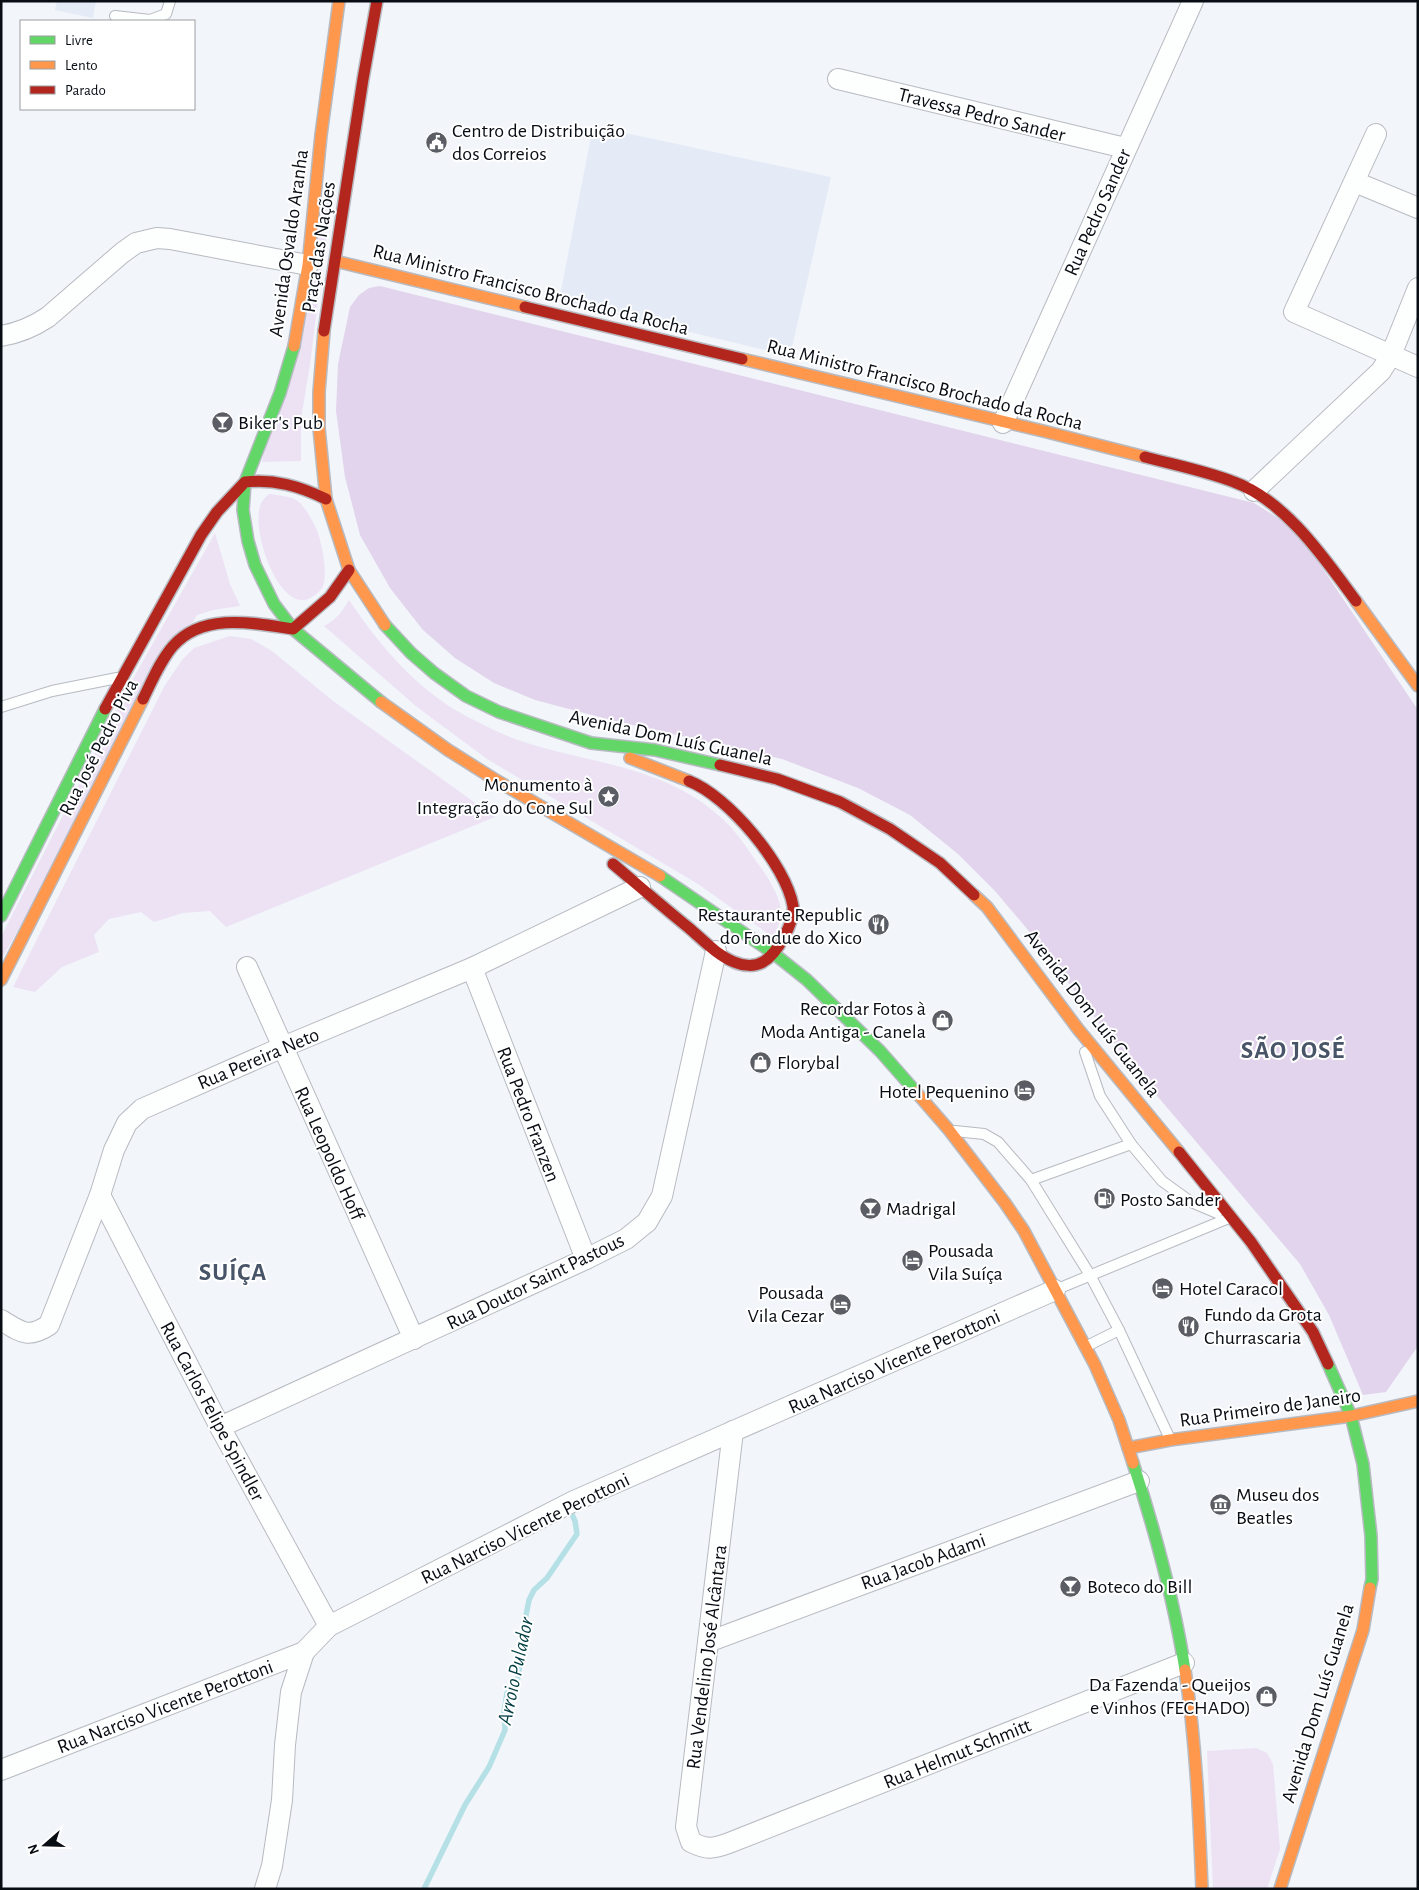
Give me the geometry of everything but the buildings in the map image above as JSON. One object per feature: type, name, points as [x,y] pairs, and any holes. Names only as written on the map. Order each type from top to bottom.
[{"type":"main road","name":"Avenida Osvaldo Aranha","points":[[245,482],[280,393],[300,319],[340,1]]},
{"type":"main road","name":"Praça das Nações","points":[[326,500],[319,428],[319,392],[324,333],[376,1]]},
{"type":"main road","points":[[362,22],[363,79]]},
{"type":"main road","name":"Rua Ministro Francisco Brochado da Rocha","points":[[335,260],[1002,422],[1236,482],[1254,491],[1285,513],[1309,538],[1418,686]]},
{"type":"main road","points":[[326,500],[297,486],[281,481],[245,482],[243,510],[248,541],[255,565],[274,604],[293,629],[372,695],[448,750],[569,825],[618,851],[669,882],[773,953],[806,980],[880,1052],[949,1130],[1024,1231],[1086,1347],[1112,1404],[1154,1528],[1168,1583],[1184,1663],[1193,1725],[1202,1889]]},
{"type":"main road","name":"Rua José Pedro Piva","points":[[1,916],[121,678],[201,535],[217,512],[245,482]]},
{"type":"main road","name":"Avenida Dom Luís Guanela","points":[[326,500],[349,570],[388,630],[411,653],[466,696],[499,712],[592,743],[655,750],[777,778],[840,802],[890,829],[940,863],[987,907],[1078,1029],[1151,1117],[1271,1269],[1313,1332],[1351,1416],[1363,1464],[1372,1536],[1372,1579],[1363,1630],[1280,1889]]},
{"type":"main road","points":[[293,629],[330,597],[349,570]]},
{"type":"main road","name":"Rua José Pedro Piva","points":[[1,980],[160,666],[172,648],[188,633],[206,626],[225,623],[256,623],[293,629]]},
{"type":"main road","points":[[569,825],[716,951],[736,963],[750,966],[763,962],[773,953],[791,924],[793,907],[769,856],[746,824],[717,796],[695,783],[592,743]]},
{"type":"main road","name":"Rua Primeiro de Janeiro","points":[[1128,1448],[1170,1440],[1351,1416],[1418,1401]]},
{"type":"street","name":"Rua Pedro Sander","points":[[1002,422],[1193,1]]},
{"type":"street","name":"Travessa Pedro Sander","points":[[838,79],[1125,148]]},
{"type":"street","points":[[1376,134],[1294,312],[1418,367]]},
{"type":"street","points":[[1355,182],[1418,208]]},
{"type":"street","points":[[1,336],[35,326],[48,318],[122,253],[136,243],[146,240],[157,238],[170,239],[308,265]]},
{"type":"street","points":[[1254,491],[1381,371],[1392,355],[1418,288]]},
{"type":"street","name":"Rua Pereira Neto","points":[[1,1320],[21,1332],[37,1333],[49,1325],[100,1195],[114,1150],[127,1123],[142,1109],[282,1047],[472,968],[640,887]]},
{"type":"street","name":"Rua Doutor Saint Pastous","points":[[220,1427],[586,1259],[626,1239],[647,1222],[662,1196],[716,951]]},
{"type":"street","name":"Rua Leopoldo Hoff","points":[[247,967],[414,1339]]},
{"type":"street","name":"Rua Pedro Franzen","points":[[472,968],[586,1259]]},
{"type":"street","name":"Rua Carlos Felipe Spindler","points":[[100,1195],[220,1427],[329,1626]]},
{"type":"street","name":"Rua Narciso Vicente Perottoni","points":[[1,1770],[304,1652],[329,1626],[574,1501],[1054,1290]]},
{"type":"street","name":"Rua Vendelino José Alcântara","points":[[729,1844],[714,1848],[702,1848],[691,1842],[686,1827],[733,1432]]},
{"type":"street","name":"Rua Jacob Adami","points":[[708,1642],[1139,1481]]},
{"type":"street","points":[[265,1889],[272,1866],[282,1800],[285,1745],[291,1692],[304,1652]]},
{"type":"street","name":"Rua Helmut Schmitt","points":[[729,1844],[1184,1663]]},
{"type":"lane","points":[[115,16],[150,20],[166,14],[170,1]]},
{"type":"lane","points":[[1,707],[52,692],[121,678]]},
{"type":"lane","points":[[1078,1029],[1100,1096],[1131,1144],[1162,1181],[1191,1202],[1230,1218]]},
{"type":"lane","points":[[949,1130],[984,1134],[998,1142],[1030,1180],[1090,1275],[1120,1330],[1170,1440]]},
{"type":"lane","points":[[1030,1180],[1131,1144]]},
{"type":"lane","points":[[1054,1290],[1230,1218]]},
{"type":"lane","points":[[1086,1347],[1120,1330]]},
{"type":"shaded area","points":[[57,1],[96,1],[93,18],[55,10]]},
{"type":"shaded area","points":[[593,126],[831,177],[790,356],[559,301]]},
{"type":"shaded area","points":[[325,194],[331,195],[310,365],[301,419],[301,461],[262,462]]},
{"type":"shaded area","points":[[380,286],[1254,503],[1296,529],[1418,710],[1418,1346],[1386,1392],[1363,1395],[1329,1315],[1300,1264],[1130,1064],[1033,936],[995,891],[958,854],[910,815],[858,788],[782,759],[611,720],[535,700],[494,683],[455,658],[423,630],[390,588],[360,535],[345,477],[336,411],[338,364],[350,307],[359,295],[369,288]]},
{"type":"shaded area","points":[[269,494],[292,498],[300,503],[307,511],[317,530],[324,558],[325,573],[323,586],[320,591],[308,599],[296,599],[286,592],[271,570],[259,529],[260,506]]},
{"type":"shaded area","points":[[215,533],[230,584],[240,606],[213,610],[197,615],[1,960],[1,937],[7,925],[129,686]]},
{"type":"shaded area","points":[[349,600],[386,650],[415,680],[466,716],[521,741],[649,776],[696,798],[718,815],[729,825],[743,843],[777,895],[781,916],[773,937],[698,884],[487,759],[417,707],[324,626],[338,615]]},
{"type":"shaded area","points":[[230,636],[251,639],[272,651],[333,701],[495,817],[226,927],[210,911],[183,913],[154,922],[141,912],[109,919],[94,935],[99,952],[62,967],[35,992],[13,987],[165,685],[182,660],[194,648]]},
{"type":"shaded area","points":[[1256,1748],[1267,1753],[1273,1764],[1280,1849],[1267,1889],[1213,1889],[1207,1751]]},
{"type":"waterway","name":"Arroio Pulador","points":[[424,1889],[465,1805],[489,1767],[505,1730],[504,1712],[507,1693],[516,1689],[522,1636],[529,1600],[534,1590],[547,1578],[577,1534],[575,1521],[570,1510]]},
{"type":"traffic: fast","points":[[294,346],[280,393],[245,482],[243,510],[248,541],[255,565],[274,604],[293,629],[381,702]]},
{"type":"traffic: fast","points":[[385,625],[411,653],[434,673],[466,696],[499,712],[591,743],[655,750],[720,765]]},
{"type":"traffic: fast","points":[[1,916],[105,709]]},
{"type":"traffic: fast","points":[[660,876],[773,953],[807,980],[880,1051],[916,1092]]},
{"type":"traffic: fast","points":[[1328,1364],[1351,1416],[1363,1464],[1371,1536],[1372,1579],[1370,1588]]},
{"type":"traffic: fast","points":[[1133,1463],[1163,1565],[1185,1670]]},
{"type":"traffic: slow","points":[[294,346],[308,265],[321,135],[339,1]]},
{"type":"traffic: slow","points":[[335,261],[525,307]]},
{"type":"traffic: slow","points":[[324,331],[319,392],[319,428],[326,499],[349,570],[385,625]]},
{"type":"traffic: slow","points":[[742,359],[1145,457]]},
{"type":"traffic: slow","points":[[1356,601],[1418,686]]},
{"type":"traffic: slow","points":[[1,980],[143,699]]},
{"type":"traffic: slow","points":[[381,702],[448,750],[494,779],[660,876]]},
{"type":"traffic: slow","points":[[630,758],[689,781]]},
{"type":"traffic: slow","points":[[974,895],[987,907],[1078,1029],[1179,1152]]},
{"type":"traffic: slow","points":[[916,1092],[949,1130],[1024,1231],[1095,1365],[1119,1420],[1133,1463]]},
{"type":"traffic: slow","points":[[1128,1448],[1170,1440],[1351,1416],[1418,1401]]},
{"type":"traffic: slow","points":[[1280,1889],[1363,1630],[1370,1588]]},
{"type":"traffic: slow","points":[[1185,1670],[1194,1751],[1202,1889]]},
{"type":"traffic: jam","points":[[324,331],[377,1]]},
{"type":"traffic: jam","points":[[525,307],[742,359]]},
{"type":"traffic: jam","points":[[1145,457],[1223,478],[1253,491],[1270,502],[1302,532],[1356,601]]},
{"type":"traffic: jam","points":[[105,709],[201,535],[217,512],[245,482],[256,481],[287,484],[326,499]]},
{"type":"traffic: jam","points":[[143,699],[164,658],[185,635],[199,628],[230,622],[262,624],[293,629],[330,597],[349,570]]},
{"type":"traffic: jam","points":[[720,765],[777,779],[840,802],[890,829],[940,863],[974,895]]},
{"type":"traffic: jam","points":[[613,864],[710,947],[728,959],[741,964],[760,964],[774,952],[788,929],[793,913],[788,889],[767,852],[737,816],[721,801],[689,781]]},
{"type":"traffic: jam","points":[[1179,1152],[1251,1242],[1313,1332],[1328,1364]]},
{"type":"place","name":"Centro de Distribuição dos Correios","points":[[436,142]]},
{"type":"place","name":"Biker's Pub","points":[[222,422]]},
{"type":"place","name":"Monumento à Integração do Cone Sul","points":[[609,796]]},
{"type":"place","name":"Restaurante Republic do Fondue do Xico","points":[[878,925]]},
{"type":"place","name":"Recordar Fotos à Moda Antiga - Canela","points":[[942,1020]]},
{"type":"place","name":"Florybal","points":[[761,1062]]},
{"type":"place","name":"Hotel Pequenino","points":[[1025,1091]]},
{"type":"place","name":"Posto Sander","points":[[1104,1199]]},
{"type":"place","name":"Madrigal","points":[[870,1208]]},
{"type":"place","name":"Pousada Vila Suíça","points":[[912,1261]]},
{"type":"place","name":"Hotel Caracol","points":[[1163,1288]]},
{"type":"place","name":"Pousada Vila Cezar","points":[[840,1304]]},
{"type":"place","name":"Fundo da Grota Churrascaria","points":[[1188,1326]]},
{"type":"place","name":"Museu dos Beatles","points":[[1220,1505]]},
{"type":"place","name":"Boteco do Bill","points":[[1071,1586]]},
{"type":"place","name":"Da Fazenda - Queijos e Vinhos (FECHADO)","points":[[1267,1696]]},
{"type":"district","name":"SÃO JOSÉ","points":[[1293,1049]]},
{"type":"district","name":"SUÍÇA","points":[[233,1271]]}]
